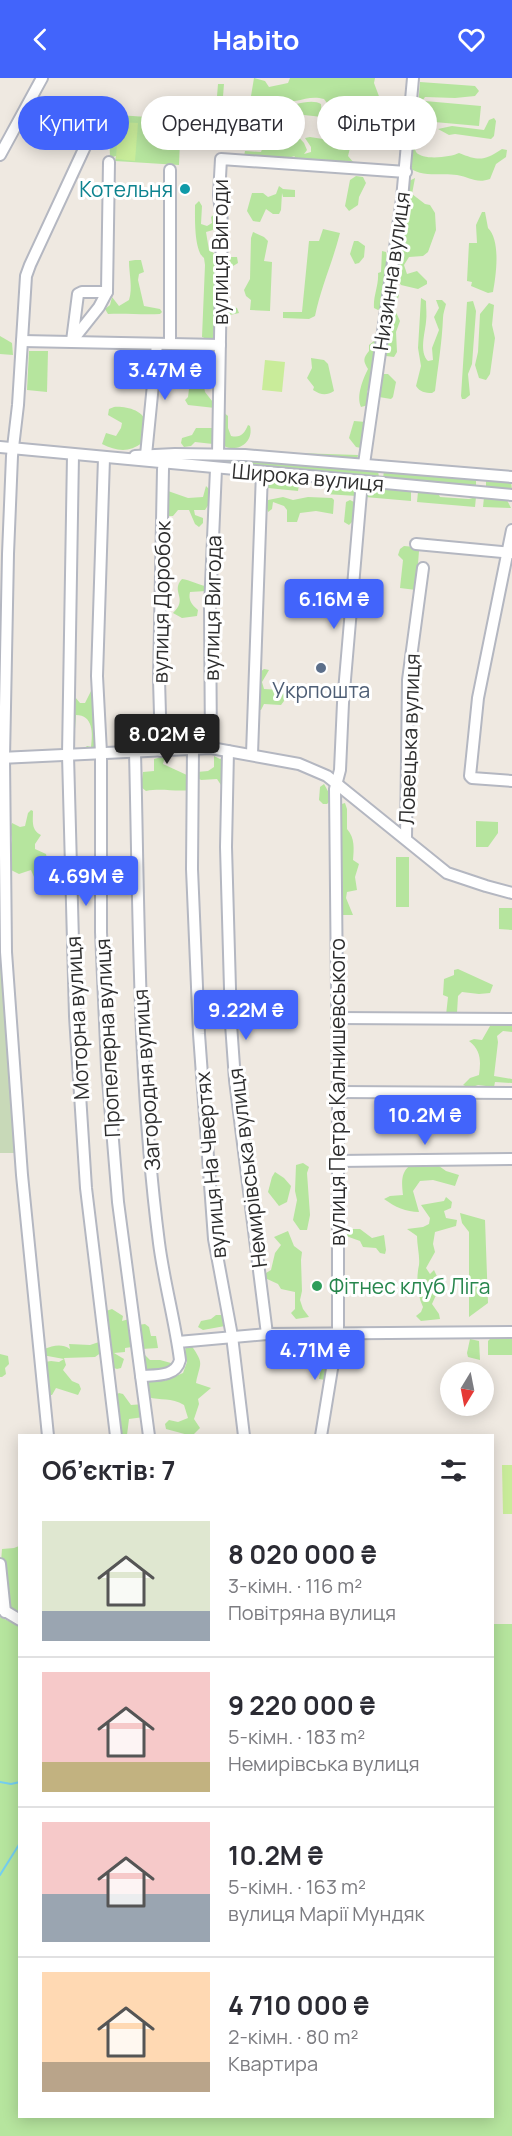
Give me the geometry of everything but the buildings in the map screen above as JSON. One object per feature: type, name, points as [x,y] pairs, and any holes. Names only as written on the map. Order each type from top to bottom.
[{"type":"street","points":[[0,155],[42,78]]},
{"type":"street","name":"Низинна вулиця","points":[[364,464],[406,172],[413,78]]},
{"type":"street","points":[[48,1434],[22,1175],[9,998],[2,758],[13,448],[26,276],[83,150]]},
{"type":"street","name":"вулиця Вигоди","points":[[218,454],[221,159],[406,172]]},
{"type":"street","points":[[72,341],[99,307],[107,292],[109,162]]},
{"type":"street","points":[[170,171],[170,344]]},
{"type":"street","points":[[72,341],[78,294],[107,292]]},
{"type":"street","points":[[22,341],[220,345]]},
{"type":"street","points":[[146,455],[157,344]]},
{"type":"street","name":"Широка вулиця","points":[[0,447],[104,458],[165,459],[218,454],[512,477]]},
{"type":"street","name":"Моторна вулиця","points":[[73,455],[69,755],[75,1016],[86,1177],[116,1434]]},
{"type":"street","name":"Широка вулиця","points":[[104,458],[146,455],[216,469],[512,495]]},
{"type":"street","name":"Пропелерна вулиця","points":[[104,458],[97,676],[101,753],[100,932],[107,1067],[118,1202],[149,1434]]},
{"type":"street","name":"вулиця Доробок","points":[[161,751],[159,679],[165,459]]},
{"type":"street","name":"вулиця Вигода","points":[[212,748],[210,608],[216,469]]},
{"type":"street","points":[[252,754],[262,472]]},
{"type":"street","points":[[336,784],[340,770],[343,703],[362,481]]},
{"type":"street","points":[[512,530],[510,552],[478,698],[470,776],[512,781]]},
{"type":"street","points":[[416,544],[510,552]]},
{"type":"street","name":"Ловецька вулиця","points":[[406,839],[408,680],[423,568]]},
{"type":"street","points":[[2,758],[212,748],[299,764],[327,776],[447,873],[512,893]]},
{"type":"street","name":"вулиця На Чвертях","points":[[193,749],[192,869],[195,984],[214,1239],[231,1336],[244,1434]]},
{"type":"street","name":"Немирівська вулиця","points":[[228,750],[226,847],[231,1024],[235,1080],[267,1334]]},
{"type":"street","name":"Загородня вулиця","points":[[135,752],[139,983],[146,1113],[159,1244],[180,1360],[173,1372],[141,1376]]},
{"type":"street","name":"вулиця Петра Калнишевського","points":[[321,1434],[338,1332],[334,789],[336,784]]},
{"type":"street","points":[[337,1018],[512,1019]]},
{"type":"street","points":[[338,1092],[512,1093]]},
{"type":"street","points":[[338,1161],[512,1159]]},
{"type":"street","points":[[178,1342],[267,1334],[512,1332]]},
{"type":"street","points":[[0,1564],[3,1610],[18,1619]]},
{"type":"green space","points":[[254,78],[265,81],[269,87],[288,83],[290,78],[375,78],[374,83],[379,96],[317,96],[317,98],[305,99],[305,96],[251,96]]},
{"type":"green space","points":[[420,82],[475,86],[479,91],[475,96],[455,98],[419,96]]},
{"type":"green space","points":[[218,84],[224,84],[223,96],[217,96]]},
{"type":"green space","points":[[305,102],[317,102],[317,116],[305,115]]},
{"type":"green space","points":[[437,102],[481,106],[479,126],[437,122]]},
{"type":"green space","points":[[129,116],[141,117],[141,150],[180,150],[179,165],[115,161],[116,156],[110,158],[110,150],[129,150]]},
{"type":"green space","points":[[494,118],[496,121],[494,136],[491,139],[449,135],[438,129],[452,126],[484,130],[489,120]]},
{"type":"green space","points":[[129,123],[138,123],[135,161],[116,159],[116,150],[129,150]]},
{"type":"green space","points":[[310,137],[317,138],[317,150],[350,150],[348,156],[354,163],[349,165],[293,159],[295,156],[284,159],[244,156],[245,151],[261,152],[262,150],[305,150],[305,145],[307,150],[304,154],[311,152],[311,147],[305,138]]},
{"type":"green space","points":[[502,149],[507,150],[506,157],[496,164],[490,179],[481,181],[457,175],[424,174],[407,165],[409,150],[415,150],[425,157],[444,157],[459,153],[481,158]]},
{"type":"green space","points":[[356,176],[363,177],[366,183],[358,205],[349,211],[345,206],[350,180]]},
{"type":"green space","points":[[415,178],[412,194],[430,205],[435,213],[436,230],[428,252],[423,256],[409,257],[404,265],[407,274],[417,271],[427,281],[427,284],[418,289],[401,285],[396,277],[409,181]]},
{"type":"green space","points":[[279,186],[283,189],[295,190],[295,197],[283,197],[282,193],[279,214],[273,214],[266,209],[260,222],[253,221],[247,211],[252,193],[263,193],[268,197],[276,194]]},
{"type":"green space","points":[[199,201],[202,206],[201,224],[207,226],[212,223],[211,217],[216,213],[217,226],[206,232],[209,250],[220,257],[237,257],[238,263],[228,269],[226,275],[229,287],[225,304],[237,308],[239,313],[230,315],[225,310],[214,338],[207,339],[202,337],[205,265],[204,258],[198,249],[195,226],[195,205]]},
{"type":"green space","points":[[482,212],[485,212],[496,249],[493,292],[488,293],[471,286],[472,282],[467,281],[469,243],[477,243],[476,225]]},
{"type":"green space","points":[[323,229],[340,233],[315,316],[309,319],[283,318],[283,312],[302,312],[309,241],[319,241]]},
{"type":"green space","points":[[253,232],[268,241],[264,261],[272,262],[270,311],[250,310],[251,300],[246,296],[244,290],[250,279]]},
{"type":"green space","points":[[354,241],[365,246],[364,257],[355,264],[350,254]]},
{"type":"green space","points":[[382,251],[386,252],[389,270],[383,307],[378,310],[374,308],[374,304],[378,273],[381,272]]},
{"type":"green space","points":[[141,260],[144,272],[139,274],[138,280],[144,306],[160,309],[162,312],[160,314],[108,314],[105,309],[110,305],[112,297],[119,306],[129,300],[131,286],[129,261]]},
{"type":"green space","points":[[393,292],[399,295],[395,310],[400,321],[396,332],[397,352],[394,357],[383,354]]},
{"type":"green space","points":[[421,298],[426,301],[423,348],[428,361],[433,360],[432,348],[439,330],[434,317],[439,308],[436,300],[442,300],[446,304],[435,391],[432,393],[423,392],[416,386],[421,366],[418,348]]},
{"type":"green space","points":[[473,301],[476,311],[472,364],[468,374],[470,395],[462,399],[467,302]]},
{"type":"green space","points":[[489,303],[494,305],[492,325],[495,338],[490,374],[486,380],[479,378],[475,365],[480,314]]},
{"type":"green space","points":[[0,336],[12,343],[13,355],[0,354]]},
{"type":"green space","points":[[374,341],[378,345],[373,379],[367,392],[368,405],[361,407],[360,393],[368,369],[365,358],[369,345]]},
{"type":"green space","points":[[187,347],[216,349],[215,391]]},
{"type":"green space","points":[[29,351],[48,351],[47,392],[27,390]]},
{"type":"green space","points":[[311,358],[324,360],[328,364],[334,391],[324,394],[313,390],[314,387],[307,378],[312,368]]},
{"type":"green space","points":[[265,360],[285,362],[282,392],[262,390]]},
{"type":"green space","points":[[382,374],[388,374],[396,382],[391,399],[379,397],[377,391]]},
{"type":"green space","points":[[203,381],[205,392],[216,406],[215,408],[188,405],[185,400],[189,389]]},
{"type":"green space","points":[[129,408],[142,415],[146,426],[142,443],[122,450],[102,444],[106,433],[116,436],[121,428],[122,423],[108,415],[109,409]]},
{"type":"green space","points":[[223,412],[228,416],[231,436],[240,436],[248,425],[250,426],[250,437],[244,445],[229,448],[215,440],[213,444],[195,442],[191,446],[184,447],[181,443],[182,438],[192,435],[196,428],[213,428]]},
{"type":"green space","points":[[354,421],[366,422],[361,448],[356,447],[349,438]]},
{"type":"green space","points":[[266,452],[358,455],[357,460]]},
{"type":"green space","points":[[192,454],[378,471],[379,477],[195,463],[179,455]]},
{"type":"green space","points":[[384,470],[476,478],[476,486],[383,479]]},
{"type":"green space","points":[[271,478],[299,484],[298,491],[268,488]]},
{"type":"green space","points":[[486,479],[511,481],[512,490],[486,487]]},
{"type":"green space","points":[[338,484],[353,486],[357,496],[325,494],[329,486]]},
{"type":"green space","points":[[206,486],[211,491],[209,504],[205,510],[194,510],[195,515],[203,518],[203,523],[199,527],[195,524],[189,510],[178,510],[173,516],[166,516],[165,494],[168,491],[188,498],[203,497]]},
{"type":"green space","points":[[377,489],[411,491],[411,501],[365,497],[367,491]]},
{"type":"green space","points":[[418,492],[438,493],[440,497],[469,499],[476,497],[475,507],[417,502]]},
{"type":"green space","points":[[283,497],[293,500],[308,497],[332,498],[334,500],[333,514],[316,511],[300,513],[297,522],[287,522],[287,510],[284,506],[273,502],[272,509],[268,512],[266,504],[268,500]]},
{"type":"green space","points":[[484,497],[507,500],[511,508],[483,507]]},
{"type":"green space","points":[[350,500],[354,502],[356,518],[349,525],[344,522],[346,502]]},
{"type":"green space","points":[[404,546],[415,547],[419,551],[416,590],[400,588],[403,560],[398,555]]},
{"type":"green space","points":[[182,579],[205,586],[206,591],[190,592],[191,602],[198,610],[197,616],[182,618],[173,613],[179,603],[178,588]]},
{"type":"green space","points":[[264,669],[269,670],[262,682],[264,689],[281,690],[284,694],[284,701],[281,705],[264,704],[261,710],[257,710],[259,673]]},
{"type":"green space","points":[[72,683],[75,685],[75,697],[80,703],[85,703],[91,691],[95,690],[96,748],[85,748],[91,747],[92,736],[91,726],[86,718],[76,715],[75,729],[71,735]]},
{"type":"green space","points":[[165,756],[163,764],[189,776],[190,790],[146,791],[141,787],[143,772],[154,771],[154,759]]},
{"type":"green space","points":[[214,756],[220,759],[227,757],[226,786],[221,785],[217,779],[201,780],[195,776],[197,772],[208,771],[214,767]]},
{"type":"green space","points":[[324,784],[329,793],[327,804],[319,800],[320,787]]},
{"type":"green space","points":[[345,803],[347,829],[353,844],[353,860],[359,864],[355,877],[357,890],[347,892],[346,898],[353,915],[338,915],[335,806]]},
{"type":"green space","points":[[31,810],[33,811],[34,828],[41,835],[35,844],[35,849],[46,854],[47,859],[54,865],[49,876],[38,886],[31,870],[19,874],[11,870],[10,828],[12,823],[20,827],[25,826]]},
{"type":"green space","points":[[476,821],[498,822],[498,833],[488,847],[476,847]]},
{"type":"green space","points":[[396,857],[409,857],[409,907],[396,907]]},
{"type":"green space","points":[[499,908],[512,908],[512,930],[499,929]]},
{"type":"green space","points":[[5,911],[17,1153],[0,1153],[0,912]]},
{"type":"green space","points":[[458,969],[493,985],[490,993],[462,992],[458,996],[457,1013],[446,1015],[448,997],[443,995],[444,979],[454,975],[454,970]]},
{"type":"green space","points":[[490,1021],[512,1021],[512,1032],[503,1031],[497,1036],[494,1076],[512,1079],[512,1083],[495,1082],[494,1087],[478,1085],[470,1088],[463,1085],[470,1078],[479,1075],[480,1060],[476,1048],[469,1041],[482,1040],[490,1026]]},
{"type":"green space","points":[[303,1163],[309,1167],[307,1173],[310,1215],[307,1230],[300,1230],[293,1220],[297,1200],[296,1165]]},
{"type":"green space","points":[[411,1165],[439,1166],[459,1175],[455,1186],[433,1180],[420,1181],[413,1191],[419,1212],[410,1211],[396,1207],[384,1199],[403,1195],[403,1174]]},
{"type":"green space","points":[[275,1172],[291,1186],[287,1202],[279,1206],[268,1192]]},
{"type":"green space","points":[[446,1197],[452,1202],[451,1208],[444,1211],[446,1218],[457,1220],[456,1226],[435,1232],[433,1244],[435,1252],[426,1268],[430,1274],[434,1270],[438,1281],[439,1287],[432,1304],[440,1319],[421,1321],[416,1316],[423,1307],[418,1286],[417,1236],[407,1229],[429,1224],[430,1218],[421,1205],[444,1201]]},
{"type":"green space","points":[[460,1213],[485,1220],[488,1303],[469,1317],[469,1232],[462,1223]]},
{"type":"green space","points":[[352,1229],[360,1229],[372,1238],[384,1235],[385,1254],[380,1253],[376,1248],[363,1247],[360,1241],[346,1236]]},
{"type":"green space","points":[[288,1231],[294,1246],[302,1252],[300,1300],[309,1317],[296,1319],[291,1313],[295,1309],[295,1292],[281,1289],[278,1284],[265,1278],[266,1273],[271,1270],[275,1253],[281,1245],[274,1237]]},
{"type":"green space","points":[[112,1309],[123,1316],[122,1321],[129,1319],[132,1347],[125,1348],[125,1352],[114,1353],[124,1359],[121,1368],[117,1369],[111,1367],[106,1311]]},
{"type":"green space","points":[[216,1315],[225,1315],[225,1326],[203,1330],[198,1327],[201,1321],[211,1319]]},
{"type":"green space","points":[[145,1324],[149,1327],[151,1336],[156,1336],[158,1348],[142,1349],[138,1325]]},
{"type":"green space","points":[[512,1337],[512,1355],[488,1355],[488,1341],[491,1338]]},
{"type":"green space","points":[[470,1339],[479,1341],[480,1360],[468,1357]]},
{"type":"green space","points":[[99,1342],[102,1344],[102,1352],[95,1357],[64,1358],[66,1365],[63,1370],[72,1381],[79,1384],[81,1389],[78,1395],[56,1388],[52,1395],[47,1395],[45,1362],[59,1362],[64,1359],[42,1355],[44,1349],[60,1346],[70,1349],[69,1344],[90,1345]]},
{"type":"green space","points":[[191,1345],[200,1360],[196,1383],[211,1388],[198,1399],[199,1404],[194,1419],[200,1428],[194,1434],[166,1429],[165,1424],[169,1420],[178,1422],[188,1418],[184,1405],[175,1401],[148,1397],[145,1386],[148,1381],[164,1381],[183,1373],[187,1362],[186,1347]]},
{"type":"green space","points":[[324,1353],[332,1356],[325,1380],[319,1379]]},
{"type":"green space","points":[[0,1354],[8,1356],[9,1364],[5,1368],[6,1374],[2,1377],[0,1377]]},
{"type":"green space","points":[[145,1355],[150,1360],[171,1363],[170,1367],[150,1376],[143,1363]]},
{"type":"green space","points":[[123,1394],[131,1405],[144,1404],[144,1417],[129,1419],[127,1434],[119,1434],[116,1395]]},
{"type":"green space","points":[[502,1465],[512,1465],[512,1514],[503,1514]]},
{"type":"green space","points":[[18,1546],[18,1614],[8,1607],[6,1572],[1,1562],[2,1549]]},
{"type":"green space","points":[[0,1617],[18,1625],[18,2118],[494,2118],[494,1624],[512,1624],[512,2136],[0,2136]]},
{"type":"waterway","points":[[0,1782],[18,1782]]},
{"type":"waterway","points":[[0,1875],[18,1846]]},
{"type":"place","name":"Котельня","points":[[185,189]]},
{"type":"place","name":"Укрпошта","points":[[321,668]]},
{"type":"place","name":"Фітнес клуб Ліга","points":[[317,1286]]}]
